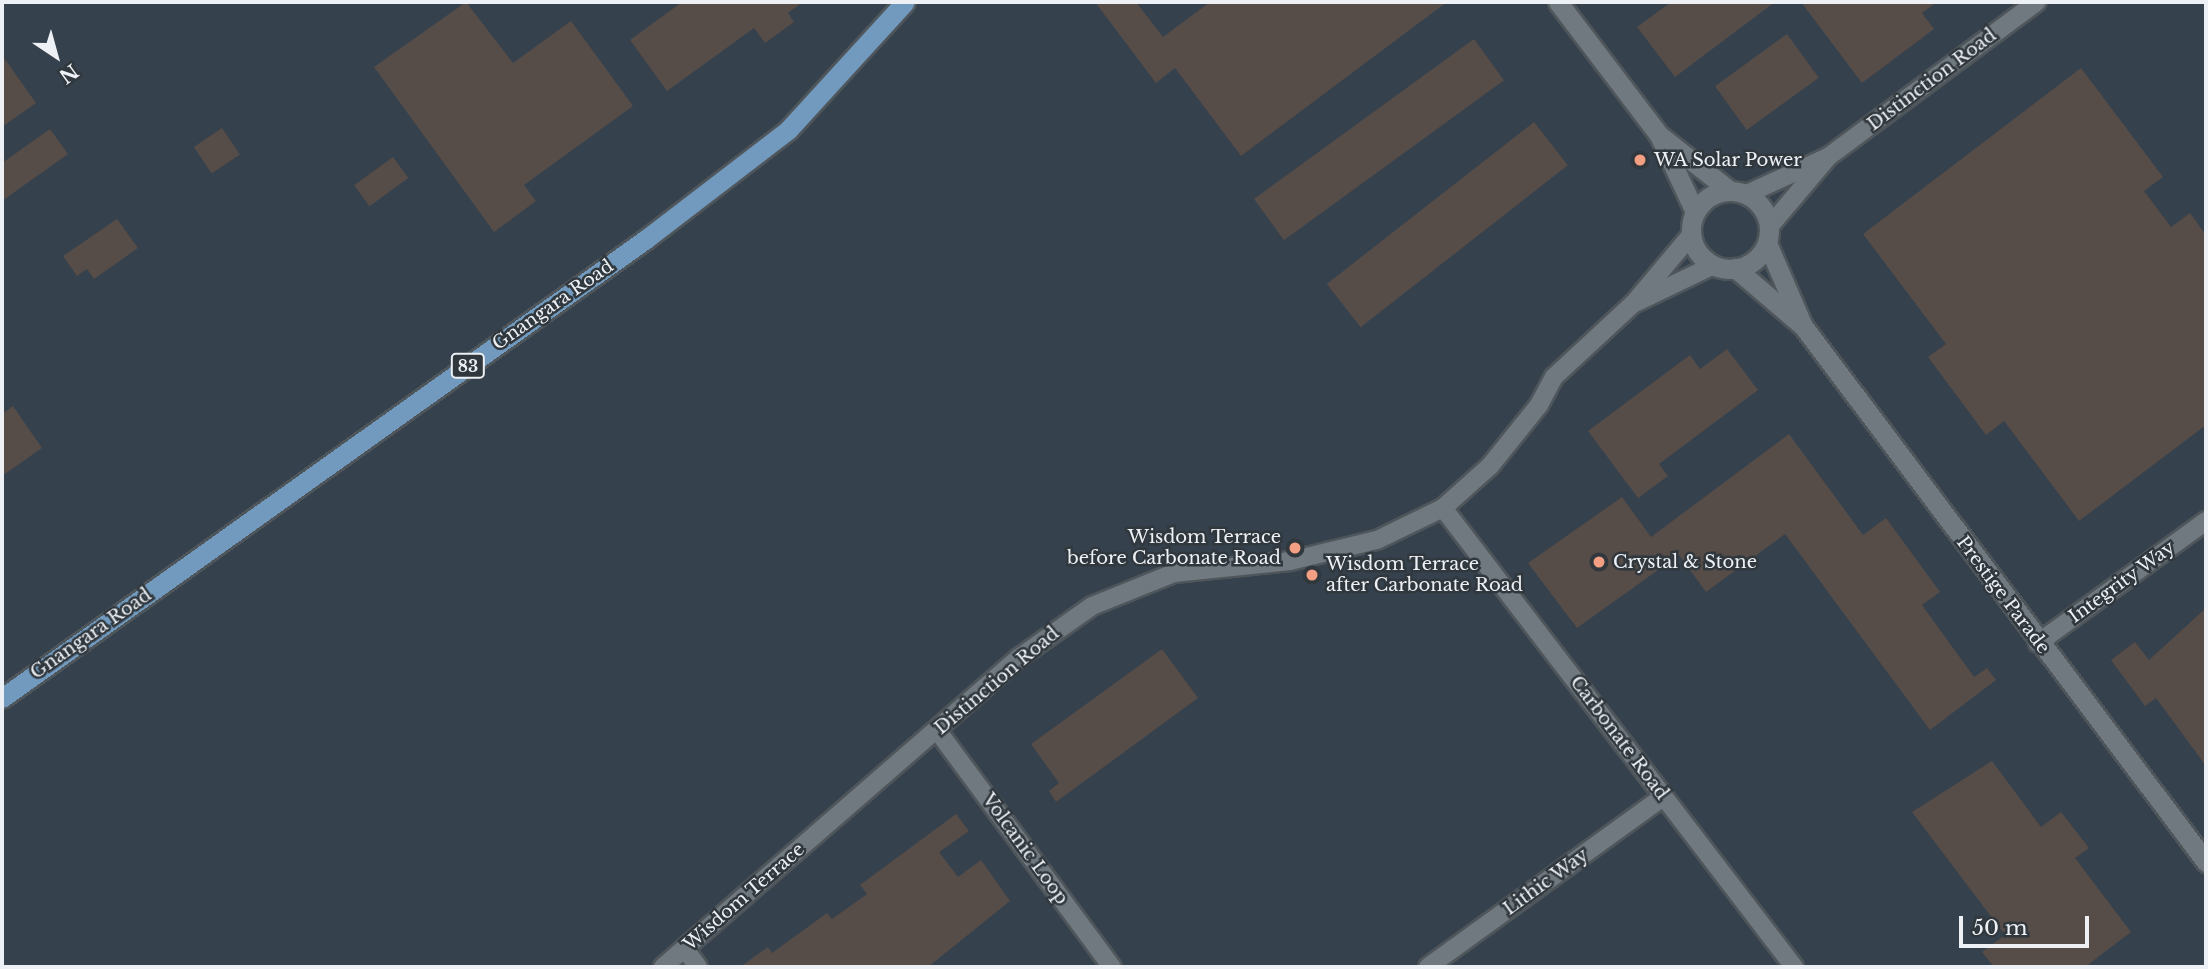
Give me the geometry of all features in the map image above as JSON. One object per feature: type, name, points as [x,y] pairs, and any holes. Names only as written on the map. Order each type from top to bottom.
[{"type":"main road","name":"Gnangara Road","points":[[2,698],[646,239],[788,130],[905,2]]},
{"type":"street","points":[[1558,2],[1659,135],[1695,212],[1691,235],[1714,265],[1735,268],[1755,260],[1768,235],[1763,208],[1659,135]]},
{"type":"street","name":"Distinction Road","points":[[1738,192],[1828,157],[2037,2]]},
{"type":"street","name":"Distinction Road","points":[[1768,235],[1828,157]]},
{"type":"street","points":[[1695,212],[1738,192]]},
{"type":"street","name":"Distinction Road","points":[[825,826],[1020,657],[1092,606],[1174,573],[1290,561],[1377,540],[1443,508],[1490,467],[1578,350],[1634,303],[1691,235]]},
{"type":"street","name":"Prestige Parade","points":[[1768,235],[1804,326]]},
{"type":"street","name":"Distinction Road","points":[[1634,303],[1714,265]]},
{"type":"street","name":"Prestige Parade","points":[[1735,268],[1804,326],[2038,642],[2206,862]]},
{"type":"street","name":"Carbonate Road","points":[[1443,508],[1794,967]]},
{"type":"street","name":"Integrity Way","points":[[2038,642],[2206,521]]},
{"type":"street","name":"Volcanic Loop","points":[[937,730],[1112,967]]},
{"type":"street","name":"Lithic Way","points":[[1428,967],[1664,796]]},
{"type":"street","name":"Wisdom Terrace","points":[[663,967],[825,826]]},
{"type":"street","points":[[685,948],[698,967]]},
{"type":"shaded area","points":[[2,2],[2206,2],[2206,967],[2,967]]},
{"type":"building","points":[[466,2],[513,63],[571,21],[633,106],[524,185],[536,201],[494,232],[374,67]]},
{"type":"building","points":[[682,2],[803,2],[788,13],[794,22],[765,43],[754,28],[667,91],[630,40]]},
{"type":"building","points":[[1095,2],[1136,2],[1163,37],[1210,2],[1447,2],[1241,156],[1175,68],[1156,83]]},
{"type":"building","points":[[1671,2],[1775,2],[1675,77],[1637,27]]},
{"type":"building","points":[[1801,2],[1937,2],[1922,13],[1934,29],[1862,83]]},
{"type":"building","points":[[1787,34],[1819,78],[1747,130],[1715,86]]},
{"type":"building","points":[[1474,39],[1504,80],[1284,240],[1254,199]]},
{"type":"building","points":[[2,55],[36,103],[2,127]]},
{"type":"building","points":[[2081,68],[2163,177],[2144,191],[2171,227],[2190,213],[2206,235],[2206,425],[2079,521],[2004,421],[1986,435],[1928,357],[1946,344],[1863,234]]},
{"type":"building","points":[[1534,122],[1568,165],[1361,327],[1327,284]]},
{"type":"building","points":[[222,128],[240,155],[212,174],[194,147]]},
{"type":"building","points":[[50,129],[68,154],[2,201],[2,163]]},
{"type":"building","points":[[393,157],[408,178],[369,206],[354,185]]},
{"type":"building","points":[[117,219],[138,248],[94,279],[87,269],[77,276],[63,256]]},
{"type":"building","points":[[1727,349],[1758,390],[1659,464],[1668,476],[1638,498],[1588,431],[1690,355],[1700,369]]},
{"type":"building","points":[[13,406],[42,448],[2,476],[2,414]]},
{"type":"building","points":[[1789,434],[1863,535],[1886,518],[1940,592],[1922,605],[1974,677],[1987,668],[1996,680],[1930,730],[1785,534],[1706,592],[1679,555],[1577,628],[1528,563],[1622,497],[1651,537]]},
{"type":"building","points":[[2206,608],[2206,766],[2156,698],[2145,706],[2111,660],[2135,642],[2149,660]]},
{"type":"building","points":[[1162,649],[1198,698],[1056,802],[1049,791],[1059,783],[1031,744]]},
{"type":"building","points":[[1992,761],[2041,827],[2061,812],[2089,848],[2075,858],[2131,932],[2085,967],[1994,967],[1982,952],[2005,935],[1912,812]]},
{"type":"building","points":[[956,814],[969,831],[939,852],[958,877],[981,860],[1010,901],[928,967],[740,967],[768,947],[772,953],[827,913],[832,919],[867,894],[860,885]]},
{"type":"place","name":"WA Solar Power","points":[[1640,160]]},
{"type":"place","name":"Wisdom Terrace before Carbonate Road","points":[[1295,548]]},
{"type":"place","name":"Crystal & Stone","points":[[1599,562]]},
{"type":"place","name":"Wisdom Terrace after Carbonate Road","points":[[1312,575]]}]
